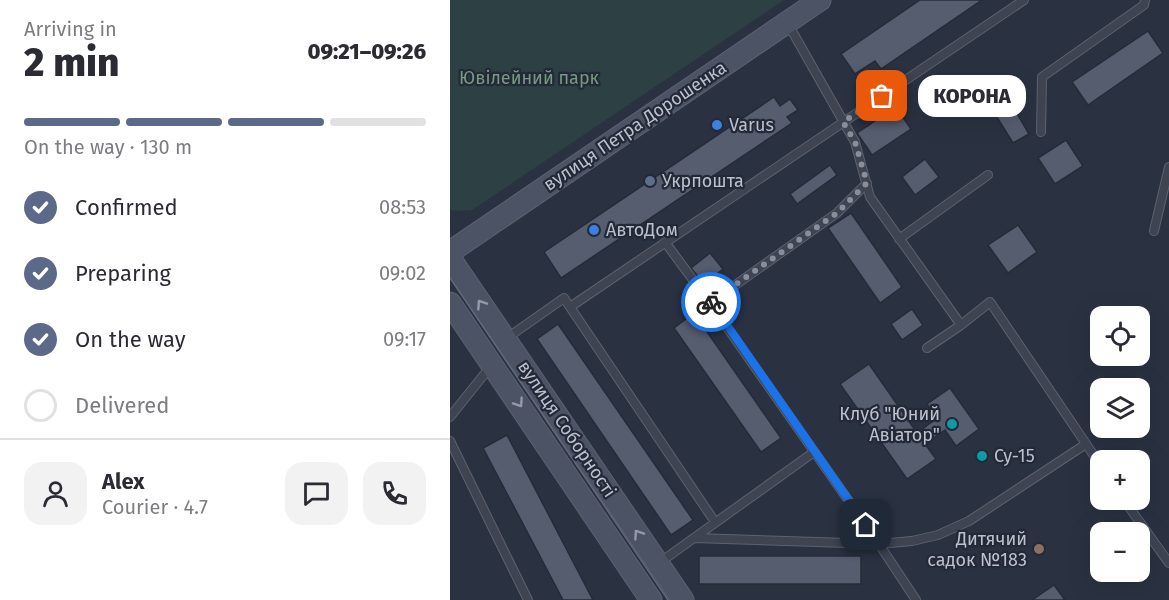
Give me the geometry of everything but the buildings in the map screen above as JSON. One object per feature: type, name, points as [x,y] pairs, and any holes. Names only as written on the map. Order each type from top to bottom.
[{"type":"main road","name":"вулиця Петра Дорошенка","points":[[450,252],[820,0]]},
{"type":"main road","name":"вулиця Соборності","points":[[450,258],[683,600]]},
{"type":"main road","name":"вулиця Соборності","points":[[450,303],[651,600]]},
{"type":"lane","points":[[570,307],[1024,0]]},
{"type":"lane","points":[[1041,132],[1042,77],[1144,5],[1145,0]]},
{"type":"lane","points":[[787,22],[855,142],[870,197],[961,325]]},
{"type":"lane","points":[[1154,231],[1169,167]]},
{"type":"lane","points":[[899,239],[988,175]]},
{"type":"lane","points":[[710,303],[837,213],[867,183]]},
{"type":"lane","points":[[665,242],[879,543],[916,600]]},
{"type":"lane","points":[[505,339],[564,298],[716,522]]},
{"type":"lane","points":[[927,348],[990,302],[1090,450]]},
{"type":"lane","points":[[450,417],[493,364]]},
{"type":"lane","points":[[450,441],[528,600]]},
{"type":"lane","points":[[694,538],[912,542],[938,535],[969,521],[1086,444]]},
{"type":"lane","points":[[658,564],[814,452]]},
{"type":"lane","points":[[1131,510],[1169,563]]},
{"type":"green space","name":"Ювілейний парк","points":[[450,0],[784,0],[472,210],[458,211],[450,210]]},
{"type":"tram line","points":[[450,278],[668,600]]},
{"type":"way so far","points":[[711,302],[837,213],[867,183],[855,142],[843,122],[882,96]]},
{"type":"place","name":"КОРОНА","points":[[882,96]]},
{"type":"place","name":"Varus","points":[[717,125]]},
{"type":"place","name":"Укрпошта","points":[[650,181]]},
{"type":"place","name":"АвтоДом","points":[[594,230]]},
{"type":"place","name":"Клуб \"Юний Авіатор\"","points":[[952,424]]},
{"type":"place","name":"Су-15","points":[[982,456]]},
{"type":"place","name":"Дитячий садок №183","points":[[1039,549]]},
{"type":"route","points":[[711,302],[866,525]]}]
